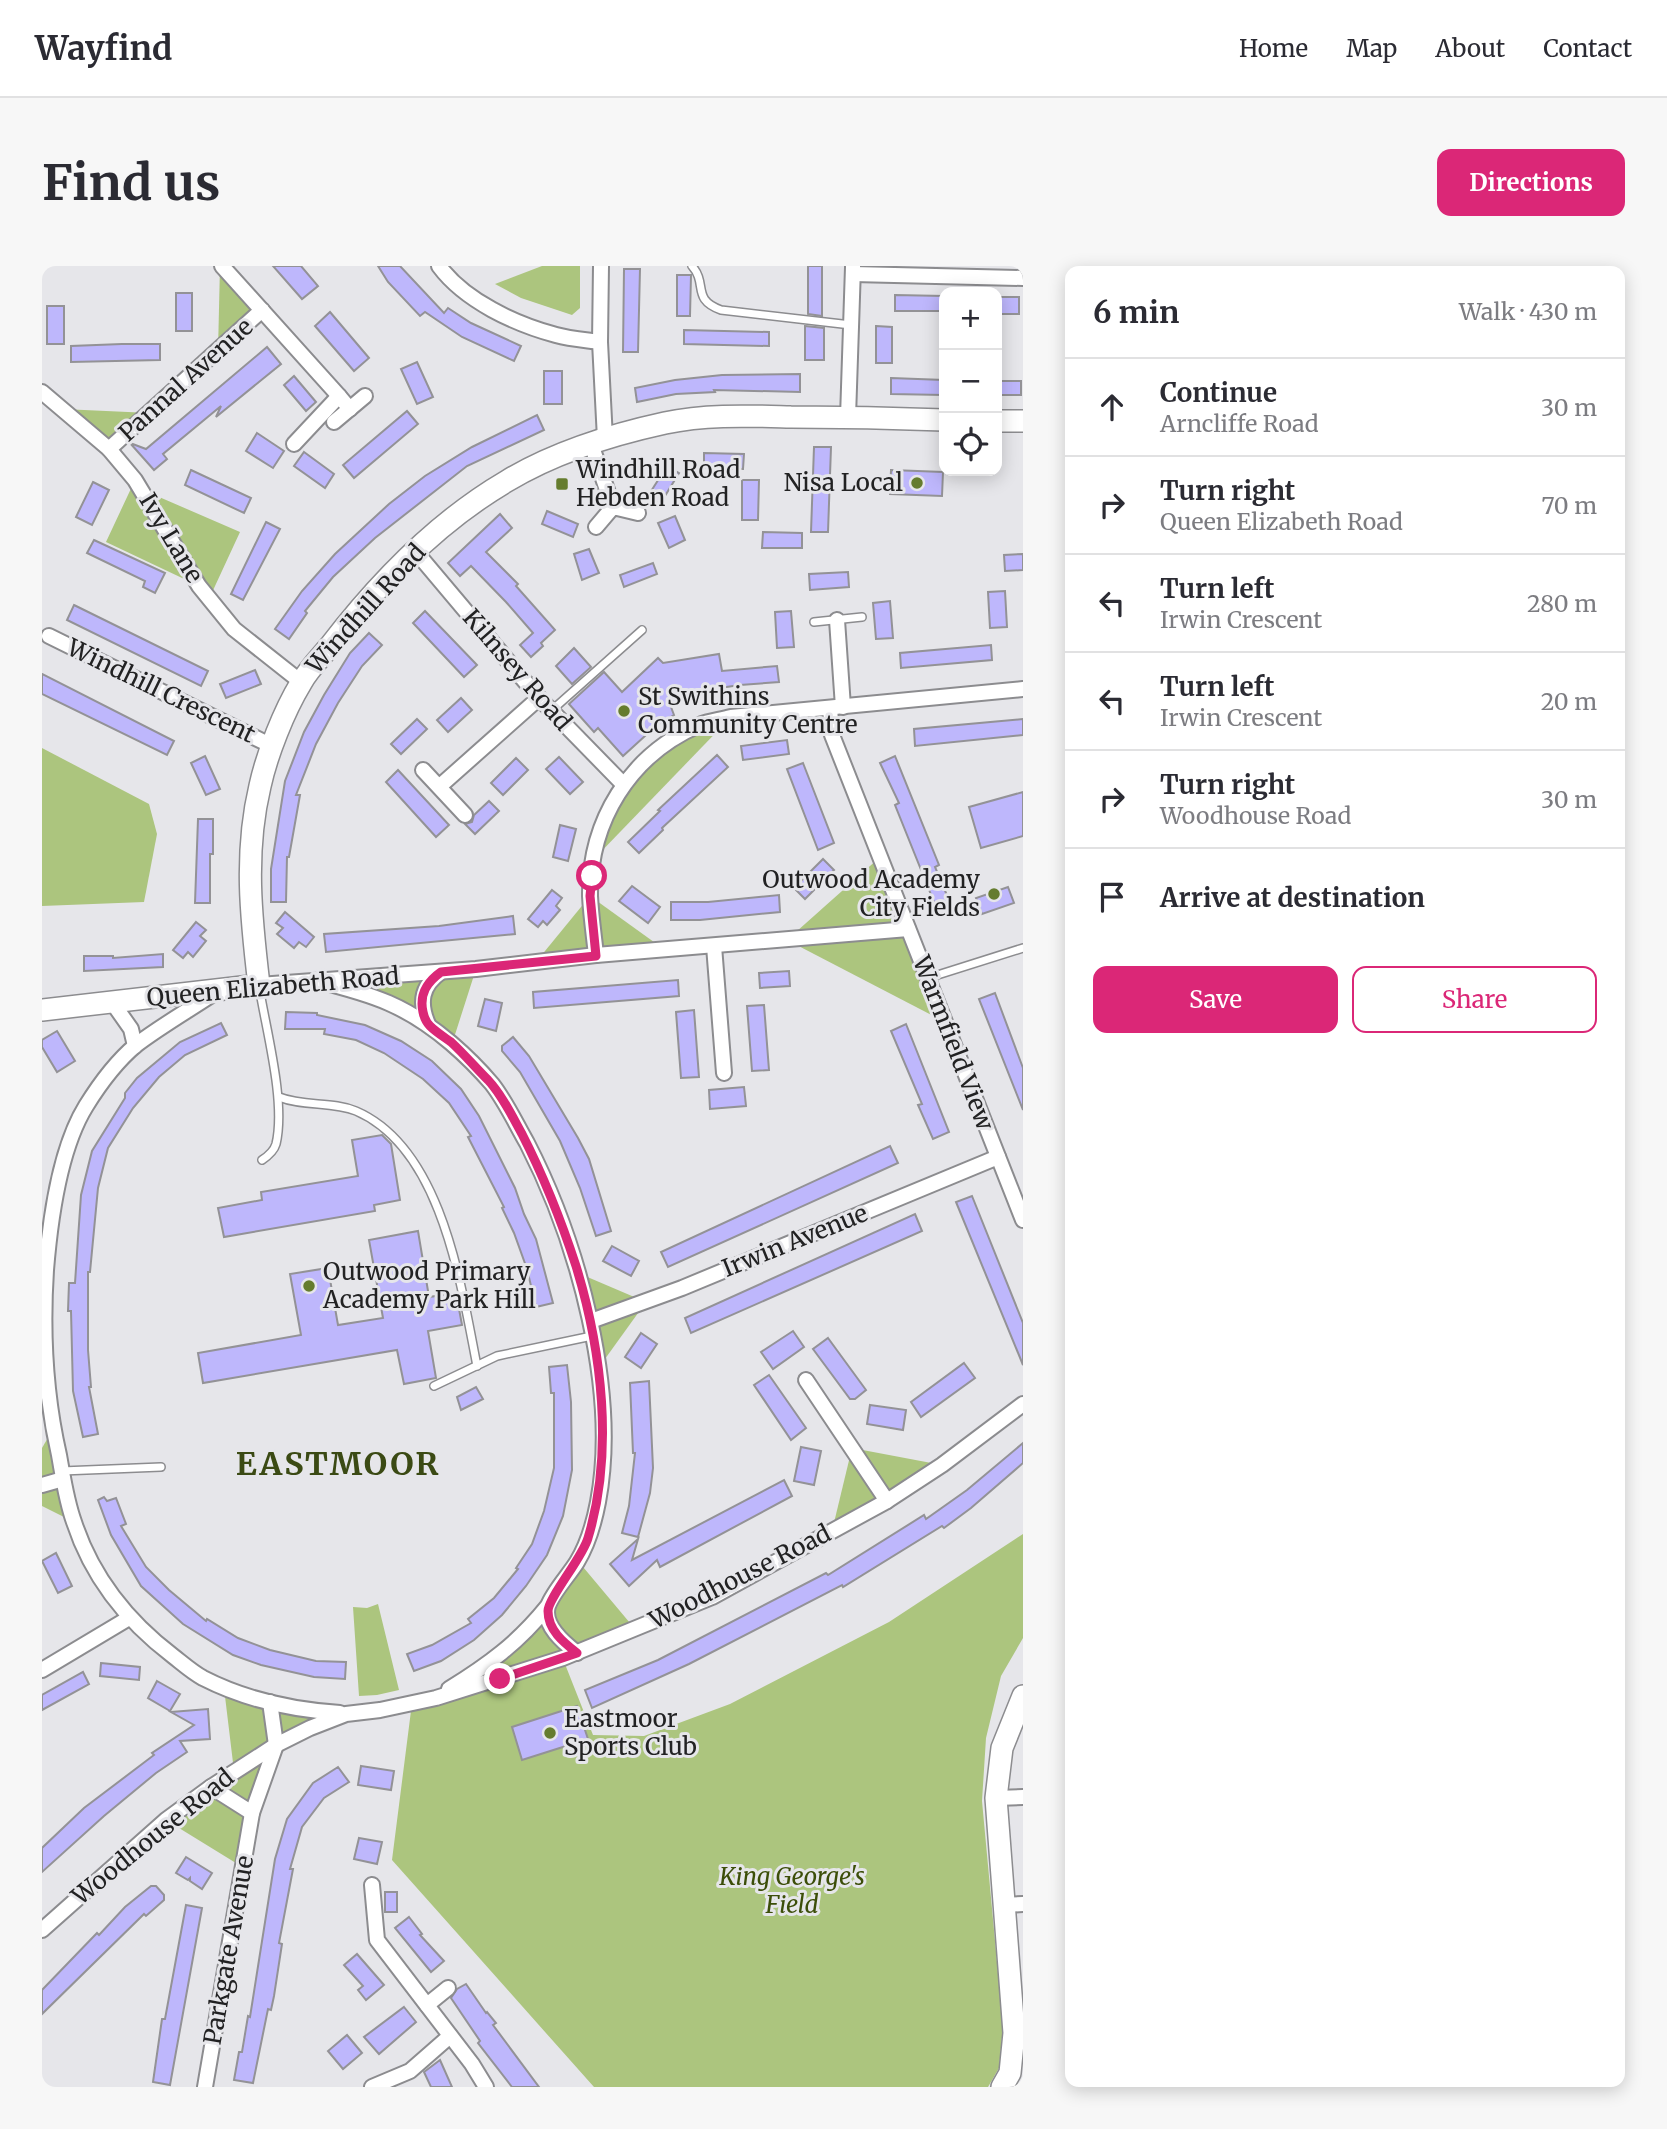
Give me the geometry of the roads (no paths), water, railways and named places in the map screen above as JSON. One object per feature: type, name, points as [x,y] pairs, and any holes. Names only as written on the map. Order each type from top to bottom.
[{"type":"street","points":[[222,266],[350,409]]},
{"type":"street","points":[[439,266],[445,275],[482,303],[517,321],[557,335],[600,342]]},
{"type":"street","points":[[601,266],[598,441],[613,507]]},
{"type":"street","points":[[848,418],[853,270],[1023,278]]},
{"type":"street","name":"Pannal Avenue","points":[[109,449],[262,310]]},
{"type":"street","name":"Ivy Lane","points":[[42,393],[109,449],[142,490],[209,599],[234,629],[301,682]]},
{"type":"street","points":[[294,444],[339,396]]},
{"type":"street","points":[[334,422],[365,397]]},
{"type":"street","name":"Windhill Road","points":[[259,985],[250,906],[249,866],[260,786],[272,746],[301,682],[355,614],[439,528],[508,480],[562,453],[666,423],[718,415],[939,420]]},
{"type":"street","points":[[1002,421],[1023,421]]},
{"type":"street","points":[[613,507],[638,513]]},
{"type":"street","points":[[596,527],[613,507]]},
{"type":"street","name":"Kilnsey Road","points":[[416,552],[539,698],[623,784]]},
{"type":"street","name":"Warmfield View","points":[[837,620],[836,708],[832,735],[1023,1220]]},
{"type":"street","name":"Windhill Crescent","points":[[49,636],[272,746]]},
{"type":"street","points":[[596,956],[590,896],[598,833],[623,784],[642,762],[667,743],[701,724],[760,713],[1023,689]]},
{"type":"street","points":[[440,786],[539,698]]},
{"type":"street","points":[[423,769],[465,815]]},
{"type":"street","name":"Queen Elizabeth Road","points":[[42,1010],[217,992],[259,985],[441,972],[908,929]]},
{"type":"street","points":[[714,946],[724,1073]]},
{"type":"street","points":[[428,1024],[423,1013],[423,991],[430,979],[441,972]]},
{"type":"street","points":[[318,981],[371,994],[405,1009],[452,1044],[493,1085],[511,1114],[553,1198],[578,1273],[592,1329],[603,1419],[603,1464],[598,1502],[588,1541],[578,1561],[527,1632],[494,1661],[436,1698]]},
{"type":"street","points":[[217,992],[135,1046],[85,1107],[70,1137],[54,1217],[43,1308],[49,1398],[62,1475],[74,1522],[89,1559],[107,1590],[145,1634],[200,1676],[224,1688],[270,1702],[313,1711],[346,1714]]},
{"type":"street","points":[[112,1002],[131,1029],[135,1046]]},
{"type":"street","name":"Irwin Avenue","points":[[592,1329],[682,1288],[998,1157]]},
{"type":"street","points":[[806,1380],[887,1501]]},
{"type":"street","name":"Woodhouse Road","points":[[42,1930],[155,1829],[211,1787],[276,1745],[346,1714],[436,1698],[577,1653],[712,1597],[887,1501],[942,1465],[1023,1404]]},
{"type":"street","points":[[42,1485],[62,1475]]},
{"type":"street","points":[[547,1607],[555,1633],[577,1653]]},
{"type":"street","points":[[42,1671],[129,1618]]},
{"type":"street","points":[[1002,2087],[1010,2073],[1014,2033],[1013,1904],[996,1798],[1002,1748],[1023,1696]]},
{"type":"street","name":"Parkgate Avenue","points":[[205,2087],[252,1813],[276,1745],[270,1702]]},
{"type":"street","points":[[211,1787],[252,1813]]},
{"type":"street","points":[[996,1798],[1023,1797]]},
{"type":"street","points":[[372,1885],[377,1940],[472,2064],[486,2087]]},
{"type":"street","points":[[427,2005],[448,1988]]},
{"type":"street","points":[[372,2087],[411,2071],[450,2036]]},
{"type":"lane","points":[[692,266],[699,275],[700,294],[711,306],[721,310],[852,325]]},
{"type":"lane","points":[[814,622],[862,617]]},
{"type":"lane","points":[[551,711],[642,631]]},
{"type":"lane","points":[[928,978],[1023,948]]},
{"type":"lane","points":[[259,985],[279,1097],[276,1146],[262,1160]]},
{"type":"lane","points":[[279,1097],[294,1103],[340,1106],[355,1110],[380,1124],[414,1162],[448,1235],[460,1279],[477,1366]]},
{"type":"lane","points":[[434,1386],[497,1356],[592,1329]]},
{"type":"lane","points":[[62,1475],[161,1467]]},
{"type":"place","name":"Nisa Local","points":[[917,483]]},
{"type":"place","name":"Windhill Road Hebden Road","points":[[562,484]]},
{"type":"place","name":"St Swithins Community Centre","points":[[624,711]]},
{"type":"place","name":"Outwood Academy City Fields","points":[[994,894]]},
{"type":"place","name":"Outwood Primary Academy Park Hill","points":[[309,1286]]},
{"type":"place","name":"Eastmoor Sports Club","points":[[550,1733]]},
{"type":"district","name":"EASTMOOR","points":[[338,1464]]},
{"type":"park label","name":"King George's Field","points":[[792,1891]]}]
